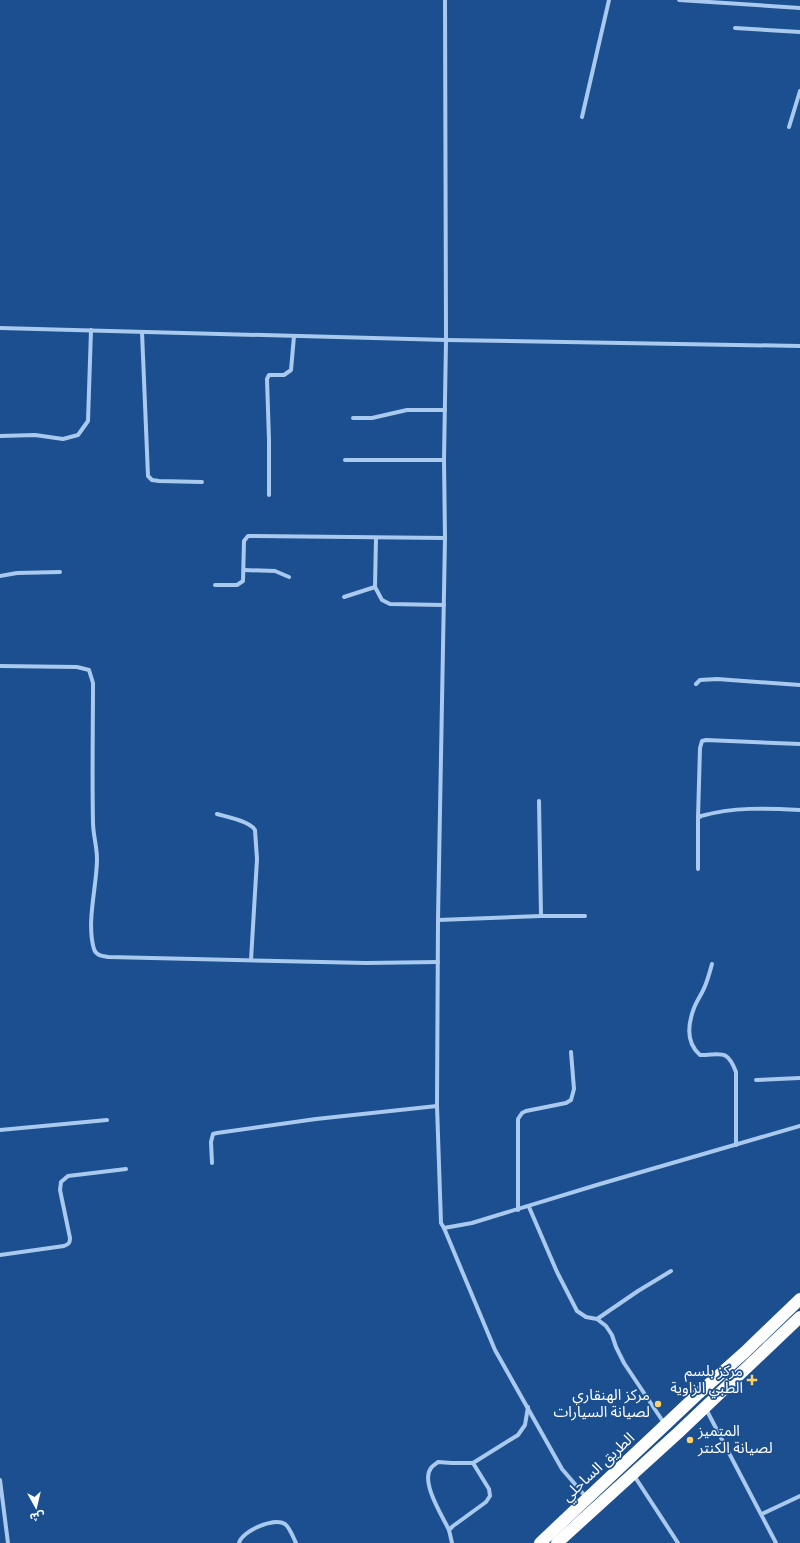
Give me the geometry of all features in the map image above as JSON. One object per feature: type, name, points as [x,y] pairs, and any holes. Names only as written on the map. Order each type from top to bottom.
[{"type":"highway","name":"الطريق الساحلي","points":[[540,1543],[800,1299]]},
{"type":"highway","name":"الطريق الساحلي","points":[[556,1543],[633,1474],[800,1318]]},
{"type":"street","points":[[445,0],[445,538],[438,920],[437,1106],[441,1223],[495,1350],[562,1469],[588,1499]]},
{"type":"street","points":[[582,117],[610,0]]},
{"type":"street","points":[[679,0],[800,8]]},
{"type":"street","points":[[735,28],[800,32]]},
{"type":"street","points":[[789,127],[800,91]]},
{"type":"street","points":[[0,328],[446,340],[800,346]]},
{"type":"street","points":[[0,436],[35,435],[63,439],[70,438],[78,434],[88,421],[91,330]]},
{"type":"street","points":[[142,332],[148,476],[152,480],[202,482]]},
{"type":"street","points":[[269,495],[269,440],[266,379],[269,375],[284,375],[291,370],[294,336]]},
{"type":"street","points":[[353,418],[372,418],[407,410],[445,410]]},
{"type":"street","points":[[345,460],[444,460]]},
{"type":"street","points":[[215,585],[241,584],[244,577],[244,541],[248,536],[445,538]]},
{"type":"street","points":[[376,538],[375,587],[382,600],[390,604],[444,605]]},
{"type":"street","points":[[244,570],[275,571],[289,577]]},
{"type":"street","points":[[0,576],[17,573],[60,572]]},
{"type":"street","points":[[344,597],[375,587]]},
{"type":"street","points":[[0,666],[77,667],[89,670],[92,676],[94,683],[93,825],[97,860],[92,906],[93,946],[95,953],[109,957],[366,963],[438,962]]},
{"type":"street","points":[[696,684],[700,680],[718,679],[800,685]]},
{"type":"street","points":[[698,869],[700,748],[702,741],[800,744]]},
{"type":"street","points":[[539,801],[541,916]]},
{"type":"street","points":[[698,818],[725,811],[745,809],[759,808],[800,810]]},
{"type":"street","points":[[216,814],[246,823],[253,826],[255,830],[257,859],[251,960]]},
{"type":"street","points":[[438,920],[585,916]]},
{"type":"street","points":[[712,964],[705,987],[694,1008],[689,1025],[690,1040],[693,1049],[700,1054],[720,1053],[732,1062],[736,1072],[736,1145]]},
{"type":"street","points":[[518,1210],[518,1118],[526,1111],[571,1100],[574,1089],[571,1052]]},
{"type":"street","points":[[756,1080],[800,1078]]},
{"type":"street","points":[[212,1163],[210,1142],[213,1134],[316,1119],[437,1106]]},
{"type":"street","points":[[0,1130],[107,1120]]},
{"type":"street","points":[[444,1228],[472,1223],[518,1210],[600,1184],[800,1126]]},
{"type":"street","points":[[0,1255],[64,1246],[68,1244],[70,1242],[70,1238],[60,1190],[61,1182],[68,1176],[126,1169]]},
{"type":"street","points":[[529,1206],[557,1272],[577,1311],[586,1317],[597,1319],[606,1326],[624,1363],[666,1425]]},
{"type":"street","points":[[597,1319],[671,1271]]},
{"type":"street","points":[[452,1543],[449,1530],[429,1488],[428,1476],[430,1468],[438,1462],[472,1463],[518,1435],[525,1425],[528,1407]]},
{"type":"street","points":[[705,1407],[776,1543]]},
{"type":"street","points":[[449,1530],[486,1502],[490,1496],[489,1489],[472,1463]]},
{"type":"street","points":[[633,1474],[678,1543]]},
{"type":"street","points":[[0,1480],[8,1543]]},
{"type":"street","points":[[762,1514],[800,1496]]},
{"type":"street","points":[[239,1543],[243,1535],[258,1527],[278,1521],[289,1528],[296,1543]]},
{"type":"place","name":"مركز بلسم الطبي الزاوية","points":[[752,1380]]},
{"type":"place","name":"مركز الهنقاري لصيانة السيارات","points":[[658,1404]]},
{"type":"place","name":"المتميز لصيانة الكنتر","points":[[690,1440]]}]
